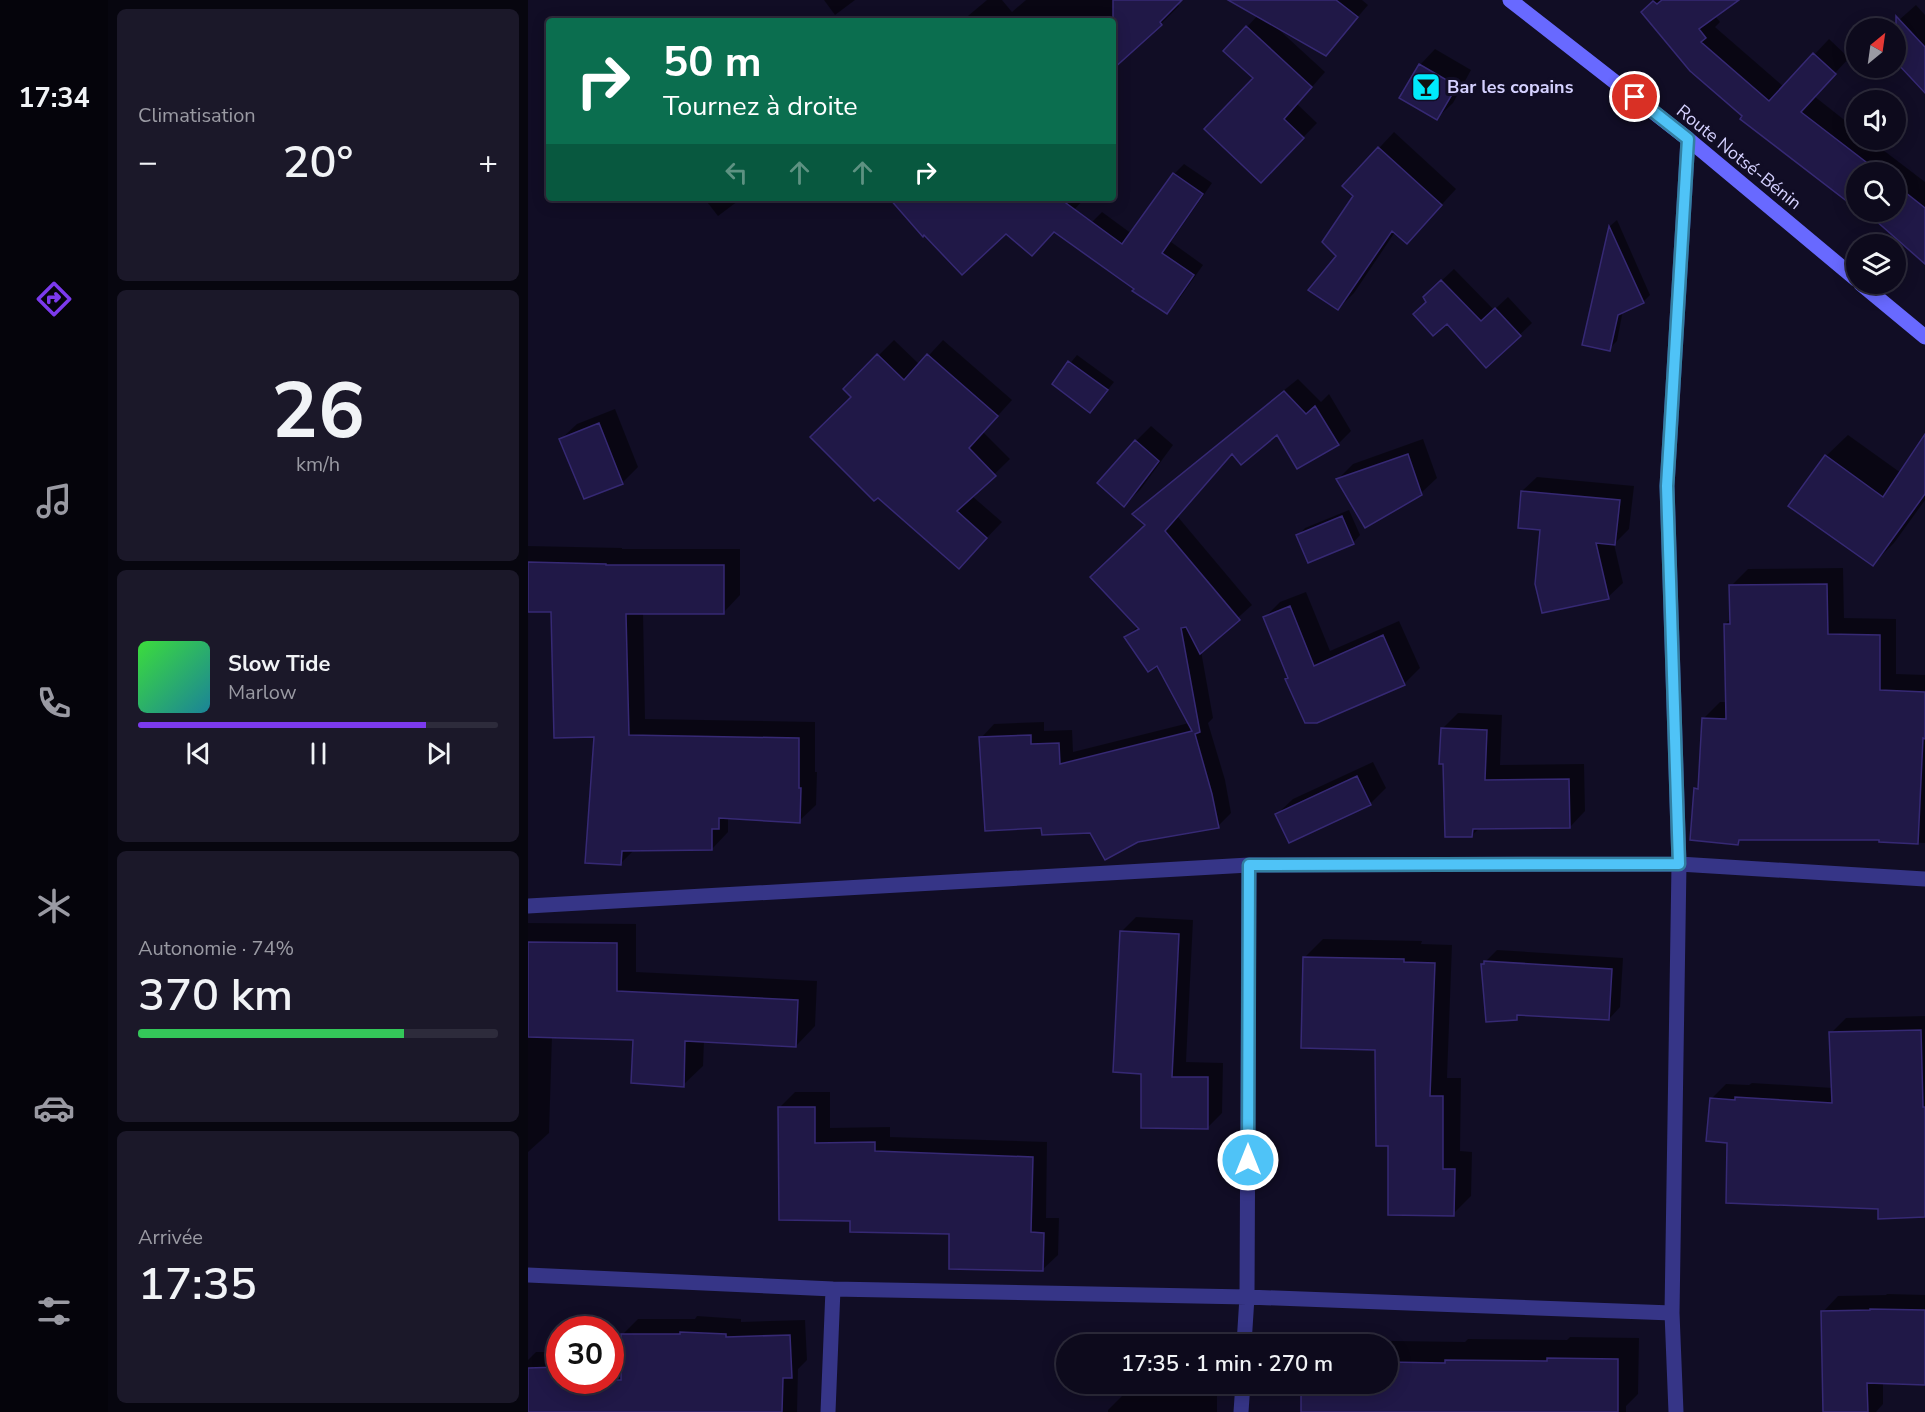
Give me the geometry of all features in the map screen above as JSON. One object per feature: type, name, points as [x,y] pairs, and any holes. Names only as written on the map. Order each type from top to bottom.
[{"type":"main road","name":"Route Notsé-Bénin","points":[[1510,0],[1688,139],[1846,271]]},
{"type":"main road","points":[[1873,294],[1925,336]]},
{"type":"street","points":[[1676,1412],[1672,1313],[1679,864],[1667,486],[1688,139]]},
{"type":"street","points":[[528,906],[1249,865],[1679,864],[1925,879]]},
{"type":"street","points":[[1245,1334],[1247,1297],[1249,865]]},
{"type":"street","points":[[528,1275],[833,1289],[1247,1297],[1672,1313]]},
{"type":"street","points":[[828,1412],[833,1289]]},
{"type":"street","points":[[1241,1412],[1242,1394]]},
{"type":"building","points":[[1113,0],[1182,0],[1160,22],[1162,25],[1116,66],[1116,18],[1113,18]]},
{"type":"building","points":[[1228,0],[1336,0],[1358,17],[1326,56]]},
{"type":"building","points":[[1662,0],[1739,0],[1699,29],[1706,38],[1701,42],[1769,101],[1813,53],[1836,74],[1801,112],[1846,147],[1846,150],[1850,150],[1866,162],[1846,162],[1846,201],[1740,119],[1742,116],[1690,71],[1641,12],[1653,1],[1657,4]]},
{"type":"building","points":[[1246,26],[1312,87],[1284,119],[1304,138],[1261,183],[1204,129],[1253,78],[1223,51]]},
{"type":"building","points":[[1906,27],[1925,47],[1925,93],[1906,73]]},
{"type":"building","points":[[1419,64],[1457,86],[1437,120],[1399,98]]},
{"type":"building","points":[[1378,147],[1442,205],[1407,244],[1392,231],[1338,310],[1308,290],[1336,256],[1322,242],[1353,196],[1342,186]]},
{"type":"building","points":[[1173,173],[1203,194],[1162,253],[1194,275],[1167,314],[1132,291],[1134,289],[1054,232],[1032,256],[1006,234],[962,275],[924,235],[923,237],[892,201],[1063,201],[1122,244]]},
{"type":"building","points":[[1906,193],[1925,208],[1925,264],[1906,247],[1906,234],[1891,234],[1877,222],[1906,222]]},
{"type":"building","points":[[1609,226],[1644,303],[1618,315],[1610,351],[1582,345]]},
{"type":"building","points":[[1441,280],[1481,321],[1495,308],[1521,336],[1486,368],[1447,324],[1433,336],[1413,314],[1426,302],[1423,297]]},
{"type":"building","points":[[877,354],[904,380],[927,354],[998,416],[969,448],[996,476],[957,511],[987,538],[959,569],[878,498],[874,501],[810,437],[851,397],[843,389]]},
{"type":"building","points":[[1068,361],[1108,390],[1090,413],[1052,384]]},
{"type":"building","points":[[1284,391],[1306,414],[1315,406],[1339,445],[1297,469],[1277,435],[1241,465],[1232,454],[1165,531],[1240,620],[1200,654],[1186,627],[1181,628],[1200,732],[1195,734],[1219,828],[1138,842],[1105,860],[1090,833],[1042,835],[1041,828],[985,831],[979,737],[1031,735],[1031,744],[1059,743],[1060,764],[1192,731],[1157,666],[1148,672],[1124,637],[1139,629],[1090,577],[1145,525],[1132,514]]},
{"type":"building","points":[[599,423],[623,484],[584,499],[559,439]]},
{"type":"building","points":[[1925,434],[1925,494],[1873,566],[1788,506],[1825,455],[1883,497]]},
{"type":"building","points":[[1135,440],[1159,461],[1124,507],[1097,483]]},
{"type":"building","points":[[1408,454],[1422,495],[1365,528],[1336,479]]},
{"type":"building","points":[[1521,491],[1620,500],[1615,545],[1596,543],[1609,599],[1542,613],[1535,584],[1540,530],[1518,528]]},
{"type":"building","points":[[1342,516],[1354,544],[1308,563],[1296,535]]},
{"type":"building","points":[[528,562],[606,565],[724,565],[724,614],[626,614],[629,735],[799,738],[800,823],[719,818],[719,829],[712,829],[712,850],[622,851],[621,865],[585,863],[594,737],[554,738],[551,612],[528,612]]},
{"type":"building","points":[[1827,584],[1828,634],[1880,635],[1880,690],[1925,692],[1925,739],[1923,738],[1918,844],[1879,842],[1879,840],[1739,840],[1738,845],[1690,840],[1694,788],[1698,789],[1702,718],[1726,719],[1724,624],[1730,624],[1729,585]]},
{"type":"building","points":[[1290,606],[1314,666],[1383,635],[1405,685],[1317,723],[1305,723],[1285,679],[1288,678],[1263,617]]},
{"type":"building","points":[[1441,728],[1487,730],[1485,780],[1569,779],[1570,828],[1473,829],[1472,837],[1445,837],[1443,764],[1439,764]]},
{"type":"building","points":[[1357,776],[1371,805],[1289,843],[1275,814]]},
{"type":"building","points":[[1120,931],[1179,934],[1172,1077],[1208,1077],[1208,1129],[1141,1128],[1141,1074],[1113,1072]]},
{"type":"building","points":[[528,942],[617,943],[617,991],[798,1000],[796,1047],[685,1041],[684,1087],[631,1083],[633,1040],[528,1037]]},
{"type":"building","points":[[1303,957],[1404,959],[1404,962],[1435,963],[1430,1096],[1443,1096],[1443,1169],[1455,1169],[1454,1216],[1388,1215],[1388,1146],[1376,1146],[1375,1050],[1301,1048]]},
{"type":"building","points":[[1484,961],[1612,969],[1609,1020],[1517,1015],[1517,1020],[1486,1022],[1481,964],[1484,964]]},
{"type":"building","points":[[1921,1030],[1923,1107],[1925,1107],[1925,1217],[1878,1219],[1878,1209],[1726,1203],[1727,1143],[1706,1141],[1710,1098],[1735,1100],[1735,1097],[1832,1103],[1829,1032]]},
{"type":"building","points":[[778,1107],[815,1107],[815,1143],[875,1142],[875,1151],[1033,1157],[1031,1232],[1044,1233],[1043,1271],[949,1269],[949,1234],[850,1232],[850,1221],[779,1220]]},
{"type":"building","points":[[1925,1310],[1925,1385],[1867,1383],[1868,1412],[1823,1412],[1821,1311]]},
{"type":"building","points":[[680,1332],[726,1334],[726,1337],[790,1335],[792,1378],[783,1378],[782,1412],[528,1412],[528,1368],[546,1367],[546,1394],[624,1394],[624,1334],[680,1334]]},
{"type":"building","points":[[1547,1358],[1618,1359],[1618,1412],[1301,1412],[1301,1394],[1398,1394],[1398,1362],[1445,1363],[1445,1360],[1547,1361]]},
{"type":"place","name":"Bar les copains","points":[[1426,87]]},
{"type":"route","points":[[1248,1160],[1249,865],[1679,864],[1667,486],[1688,139],[1635,97]]}]
